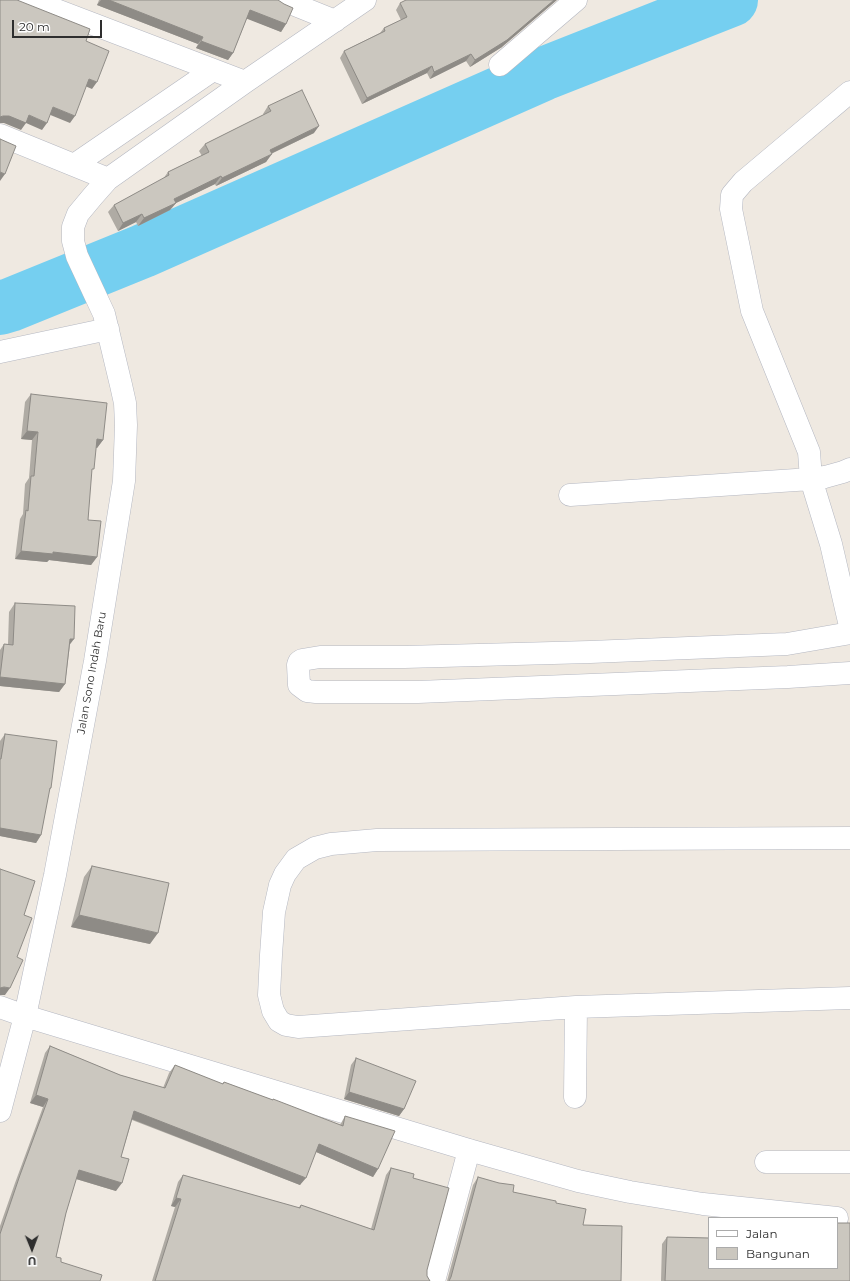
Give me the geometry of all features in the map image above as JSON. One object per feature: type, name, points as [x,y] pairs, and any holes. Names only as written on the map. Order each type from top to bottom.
[{"type":"street","points":[[30,0],[245,82]]},
{"type":"street","points":[[283,0],[335,21]]},
{"type":"street","name":"Jalan Sono Indah Baru","points":[[0,1111],[25,1016],[55,875],[93,668],[124,481],[126,425],[125,404],[106,321],[77,256],[73,241],[73,227],[78,214],[108,179],[245,82],[365,0]]},
{"type":"street","points":[[500,65],[576,0]]},
{"type":"street","points":[[74,165],[213,70]]},
{"type":"street","points":[[850,92],[743,182],[732,195],[731,209],[752,311],[809,452],[811,479],[831,544],[850,626]]},
{"type":"street","points":[[0,135],[108,179]]},
{"type":"street","points":[[0,352],[106,321]]},
{"type":"street","points":[[809,452],[848,476]]},
{"type":"street","points":[[570,495],[848,476]]},
{"type":"street","points":[[850,633],[787,644],[590,652],[320,657],[302,660],[299,662],[298,680],[300,687],[307,691],[316,692],[418,692],[788,677],[850,673]]},
{"type":"street","points":[[590,652],[590,685]]},
{"type":"street","points":[[850,838],[384,840],[331,844],[315,848],[296,859],[285,874],[280,885],[274,912],[269,995],[274,1014],[279,1021],[286,1025],[308,1026],[576,1007],[850,998]]},
{"type":"street","points":[[0,1007],[25,1016],[469,1150],[578,1181],[630,1192],[703,1204],[827,1217]]},
{"type":"street","points":[[575,1097],[576,1007]]},
{"type":"street","points":[[434,1281],[469,1150]]},
{"type":"street","points":[[766,1162],[850,1162]]},
{"type":"street","points":[[838,1218],[850,1220]]},
{"type":"building","points":[[0,0],[17,0],[90,29],[86,41],[109,51],[97,82],[89,79],[75,116],[53,107],[47,123],[29,115],[26,123],[9,116],[0,117]]},
{"type":"building","points":[[109,0],[278,0],[293,8],[286,24],[250,10],[233,53],[201,41],[203,37]]},
{"type":"building","points":[[406,0],[554,0],[507,40],[475,60],[471,54],[434,72],[432,66],[367,98],[344,51],[385,31],[384,28],[407,17],[400,3]]},
{"type":"building","points":[[302,90],[319,126],[270,150],[272,154],[222,178],[221,176],[174,199],[176,203],[144,218],[142,214],[123,223],[114,205],[169,175],[168,172],[209,152],[205,144],[271,111],[268,106]]},
{"type":"building","points":[[0,139],[16,146],[5,174],[0,172]]},
{"type":"building","points":[[31,394],[107,403],[103,440],[97,439],[94,469],[92,469],[88,520],[101,521],[97,557],[53,552],[53,554],[21,551],[26,510],[28,511],[31,476],[34,476],[38,432],[27,431]]},
{"type":"building","points":[[15,603],[75,606],[74,639],[70,639],[65,684],[0,677],[4,644],[13,645]]},
{"type":"building","points":[[5,734],[57,741],[51,788],[41,835],[0,828],[0,759]]},
{"type":"building","points":[[92,866],[169,883],[158,933],[79,915]]},
{"type":"building","points":[[0,869],[35,881],[24,915],[32,918],[17,957],[23,960],[10,988],[0,988]]},
{"type":"building","points":[[50,1046],[120,1075],[165,1088],[175,1065],[223,1084],[224,1082],[273,1099],[343,1126],[345,1116],[395,1131],[378,1169],[319,1144],[306,1178],[134,1111],[121,1157],[129,1159],[122,1183],[79,1170],[66,1213],[56,1257],[61,1258],[61,1262],[102,1275],[100,1281],[0,1281],[0,1234],[48,1099],[36,1095]]},
{"type":"building","points":[[356,1058],[416,1081],[404,1109],[349,1092]]},
{"type":"building","points":[[391,1168],[414,1174],[413,1178],[449,1188],[427,1270],[427,1276],[430,1281],[155,1281],[181,1199],[176,1198],[183,1175],[300,1208],[301,1205],[374,1230]]},
{"type":"building","points":[[478,1177],[499,1183],[514,1185],[513,1192],[586,1209],[583,1225],[622,1226],[621,1281],[449,1281]]},
{"type":"building","points":[[838,1223],[850,1223],[850,1281],[665,1281],[667,1237],[708,1238],[708,1269],[838,1269]]},
{"type":"waterway","points":[[0,308],[143,251],[543,74],[731,0]]}]
